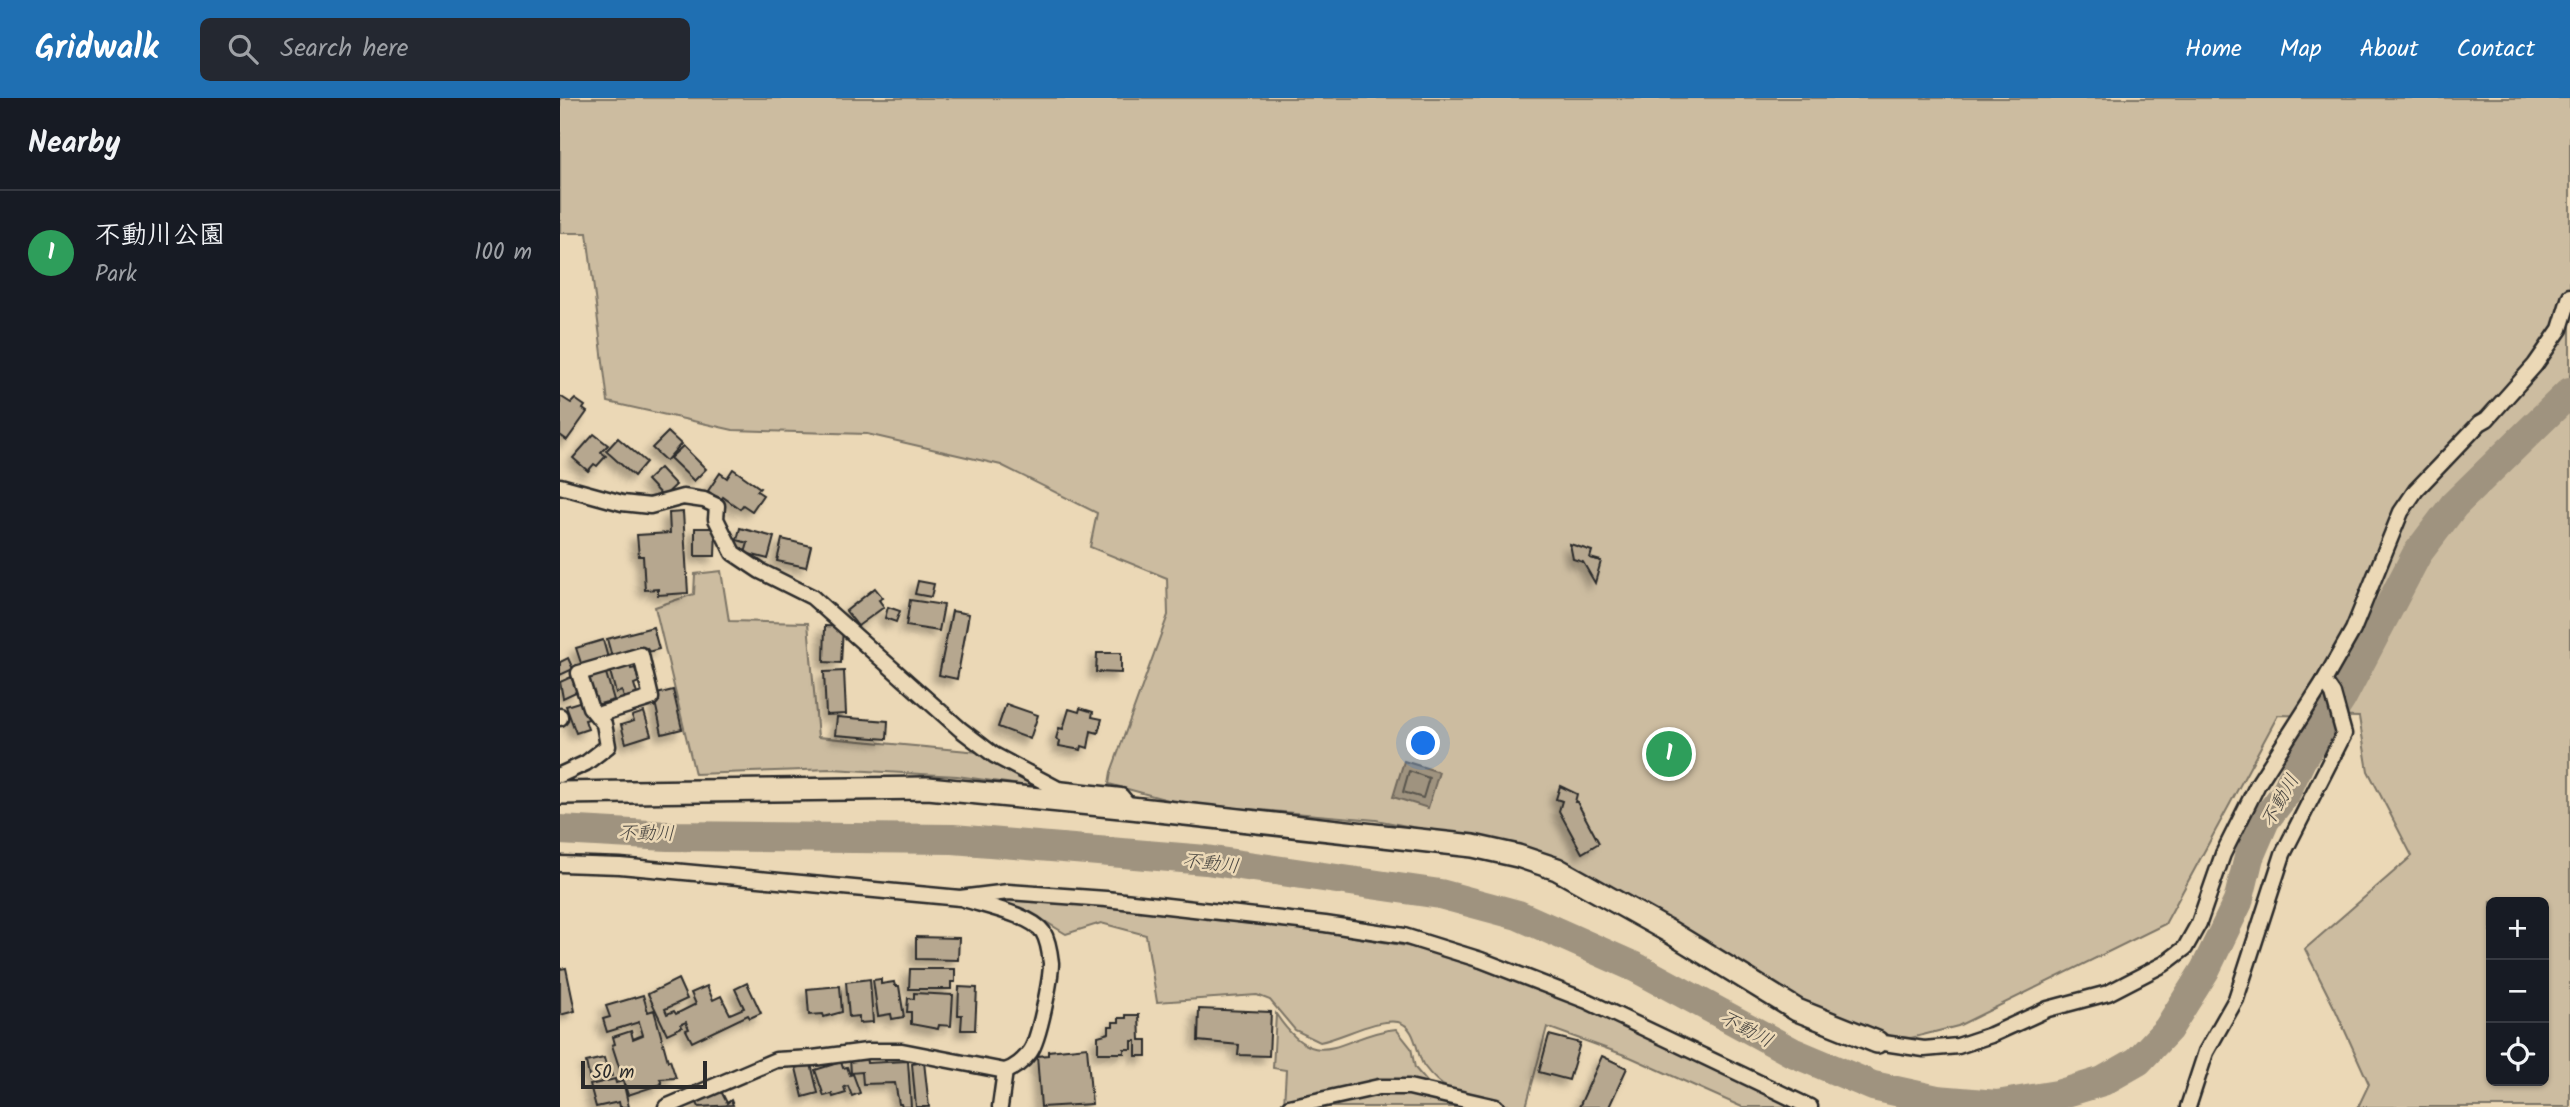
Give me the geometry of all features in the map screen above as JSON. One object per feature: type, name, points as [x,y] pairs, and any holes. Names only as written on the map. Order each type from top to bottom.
[{"type":"street","points":[[560,793],[928,788],[1473,846],[1518,856],[1557,869],[1596,889],[1797,1010],[1877,1042],[1924,1049],[1958,1046],[1991,1035],[2048,1009],[2108,993],[2164,964],[2185,948],[2199,923],[2223,854],[2258,784],[2353,630],[2401,512],[2416,490],[2480,423],[2487,419],[2535,365],[2560,329],[2570,296]]},
{"type":"street","points":[[560,486],[622,503],[650,506],[682,497],[704,500],[717,506],[716,519],[733,553],[760,572],[812,597],[960,729],[994,755],[1058,789],[1121,796],[1130,808]]},
{"type":"street","points":[[560,775],[586,764],[608,746],[604,724],[590,707],[579,673],[641,655],[652,698],[597,715]]},
{"type":"street","points":[[2188,1107],[2206,1052],[2236,999],[2283,854],[2344,734],[2333,694],[2324,681]]},
{"type":"street","points":[[560,864],[620,866],[960,898],[1026,919],[1042,930],[1048,946],[1050,974],[1035,1042],[1021,1060],[1005,1072],[999,1107]]},
{"type":"street","points":[[960,898],[1008,892],[1106,899],[1325,924],[1412,938],[1481,960],[1587,1001],[1810,1107]]},
{"type":"street","points":[[666,1107],[776,1060],[867,1051],[902,1051],[1005,1072]]},
{"type":"street","points":[[1289,1107],[1379,1087],[1409,1087],[1496,1107]]},
{"type":"shaded area","points":[[560,98],[2570,98],[2570,1107],[2358,1107],[2369,1084],[2305,949],[2412,856],[2368,771],[2359,717],[2278,715],[2165,924],[1958,1026],[1911,1038],[1889,1036],[1831,1018],[1519,848],[1376,820],[1179,803],[1109,784],[1168,615],[1167,578],[1090,547],[1097,513],[1001,465],[867,434],[733,430],[608,402],[587,233],[560,233]]},
{"type":"shaded area","points":[[721,571],[729,621],[808,623],[818,737],[979,752],[1041,788],[957,776],[831,769],[695,774],[655,607],[694,594],[695,574]]},
{"type":"shaded area","points":[[1008,900],[1105,907],[1324,932],[1418,948],[1584,1008],[1792,1107],[1742,1107],[1630,1057],[1547,1027],[1526,1107],[1475,1098],[1456,1092],[1438,1081],[1421,1061],[1409,1029],[1398,1022],[1380,1023],[1320,1042],[1295,1030],[1270,1000],[1257,995],[1157,1002],[1146,935],[1101,923],[1066,934],[1041,919],[986,904]]},
{"type":"shaded area","points":[[1276,1014],[1291,1034],[1318,1049],[1332,1048],[1377,1032],[1396,1029],[1411,1048],[1415,1068],[1434,1090],[1411,1084],[1284,1105],[1286,1070],[1273,1068]]},
{"type":"shaded area","points":[[1380,1091],[1409,1093],[1471,1107],[1309,1107]]},
{"type":"water","points":[[1404,761],[1439,772],[1428,808],[1393,797]]},
{"type":"building","points":[[560,396],[571,403],[575,399],[585,406],[583,409],[587,412],[567,440],[560,435]]},
{"type":"building","points":[[668,432],[681,444],[666,461],[652,448]]},
{"type":"building","points":[[594,434],[608,445],[601,452],[606,456],[588,471],[573,458]]},
{"type":"building","points":[[618,438],[646,462],[634,476],[606,451]]},
{"type":"building","points":[[683,446],[706,469],[694,481],[670,458]]},
{"type":"building","points":[[660,468],[676,485],[663,497],[647,480]]},
{"type":"building","points":[[733,469],[760,488],[757,491],[763,495],[752,511],[743,505],[740,509],[723,497],[721,500],[708,491],[720,473],[727,478]]},
{"type":"building","points":[[683,512],[688,593],[658,595],[658,589],[645,590],[643,556],[639,556],[637,535],[670,533],[669,513]]},
{"type":"building","points":[[695,528],[716,528],[715,556],[695,556]]},
{"type":"building","points":[[740,528],[774,537],[768,559],[745,553],[748,543],[737,540]]},
{"type":"building","points":[[782,539],[811,546],[806,567],[777,561]]},
{"type":"building","points":[[1570,544],[1592,551],[1590,558],[1601,561],[1595,583],[1583,562],[1573,559]]},
{"type":"building","points":[[918,581],[934,584],[931,597],[915,594]]},
{"type":"building","points":[[875,588],[883,598],[879,600],[884,607],[858,626],[846,611]]},
{"type":"building","points":[[910,600],[944,605],[939,631],[906,626]]},
{"type":"building","points":[[888,607],[900,611],[896,622],[885,618]]},
{"type":"building","points":[[952,611],[969,614],[957,679],[939,675]]},
{"type":"building","points":[[825,626],[843,627],[841,663],[824,662]]},
{"type":"building","points":[[653,627],[659,649],[648,652],[647,648],[612,657],[607,639]]},
{"type":"building","points":[[603,640],[608,658],[582,666],[576,648]]},
{"type":"building","points":[[1097,653],[1121,653],[1121,673],[1096,672]]},
{"type":"building","points":[[568,658],[573,669],[560,675],[560,662]]},
{"type":"building","points":[[629,662],[631,669],[635,668],[639,682],[634,684],[637,694],[624,698],[622,691],[616,693],[609,668]]},
{"type":"building","points":[[605,670],[614,700],[596,705],[587,675]]},
{"type":"building","points":[[844,671],[846,714],[826,715],[824,672]]},
{"type":"building","points":[[571,677],[578,691],[563,698],[560,682]]},
{"type":"building","points":[[673,690],[682,729],[662,734],[655,702],[659,701],[657,694]]},
{"type":"building","points":[[582,701],[589,719],[585,720],[588,729],[576,733],[566,706]]},
{"type":"building","points":[[1006,704],[1038,715],[1030,739],[998,727]]},
{"type":"building","points":[[1080,708],[1093,712],[1092,717],[1102,719],[1098,733],[1091,731],[1088,748],[1082,746],[1081,750],[1059,746],[1060,741],[1056,739],[1059,728],[1063,729],[1069,709],[1079,712]]},
{"type":"building","points":[[644,712],[651,735],[626,743],[621,725],[634,721],[632,716]]},
{"type":"building","points":[[837,717],[888,721],[887,739],[835,735]]},
{"type":"building","points":[[1560,786],[1577,794],[1575,802],[1599,843],[1582,853],[1559,811],[1562,801],[1556,799]]},
{"type":"building","points":[[916,937],[959,938],[958,960],[916,959]]},
{"type":"building","points":[[566,968],[575,1011],[560,1015],[560,969]]},
{"type":"building","points":[[910,969],[955,969],[955,982],[951,982],[951,989],[909,989]]},
{"type":"building","points":[[678,979],[687,999],[665,1009],[667,1014],[674,1011],[676,1014],[696,1004],[691,993],[707,986],[713,1000],[721,996],[730,1014],[744,1008],[735,989],[747,983],[761,1013],[750,1018],[748,1015],[692,1042],[686,1030],[689,1029],[686,1022],[667,1034],[648,994]]},
{"type":"building","points":[[870,979],[873,1022],[859,1023],[859,1016],[849,1017],[846,982]]},
{"type":"building","points":[[881,979],[881,984],[894,982],[895,986],[899,986],[904,1017],[892,1019],[891,1014],[878,1016],[873,980]]},
{"type":"building","points":[[840,986],[842,1012],[824,1017],[823,1014],[809,1015],[807,989]]},
{"type":"building","points":[[959,987],[977,988],[975,1030],[961,1030],[962,1015],[958,1015]]},
{"type":"building","points":[[914,993],[953,995],[951,1026],[939,1025],[938,1029],[911,1024],[911,1012],[907,1012],[908,998],[914,999]]},
{"type":"building","points":[[643,995],[648,1012],[654,1010],[668,1061],[670,1060],[676,1078],[660,1079],[662,1084],[628,1095],[612,1045],[615,1044],[613,1037],[631,1031],[633,1039],[643,1035],[639,1022],[607,1032],[603,1019],[610,1017],[606,1006]]},
{"type":"building","points":[[1199,1009],[1271,1012],[1269,1056],[1238,1055],[1239,1045],[1198,1041]]},
{"type":"building","points":[[1126,1015],[1139,1015],[1140,1040],[1147,1040],[1147,1056],[1136,1056],[1136,1041],[1132,1041],[1132,1049],[1124,1049],[1124,1053],[1098,1053],[1098,1036],[1109,1033],[1109,1026],[1113,1026],[1113,1022],[1119,1022],[1119,1018],[1126,1018]]},
{"type":"building","points":[[1549,1035],[1580,1043],[1569,1080],[1539,1072]]},
{"type":"building","points":[[1087,1047],[1092,1104],[1041,1107],[1037,1056],[1048,1055],[1048,1051]]},
{"type":"building","points":[[1602,1056],[1627,1068],[1609,1107],[1579,1107]]},
{"type":"building","points":[[866,1057],[867,1063],[908,1061],[911,1107],[902,1107],[899,1104],[895,1083],[863,1084],[862,1072],[851,1073],[850,1058]]},
{"type":"building","points":[[604,1058],[606,1065],[609,1064],[612,1076],[590,1081],[586,1062]]},
{"type":"building","points":[[841,1062],[850,1075],[853,1074],[860,1093],[852,1096],[848,1086],[844,1087],[846,1093],[833,1097],[832,1094],[824,1096],[815,1070]]},
{"type":"building","points":[[924,1062],[929,1107],[916,1107],[912,1064]]},
{"type":"building","points":[[811,1064],[818,1093],[803,1097],[796,1068]]},
{"type":"building","points":[[615,1079],[616,1083],[623,1081],[629,1107],[620,1107],[619,1102],[596,1107],[590,1085]]},
{"type":"building","points":[[720,1089],[727,1103],[731,1100],[733,1105],[699,1107],[696,1101]]},
{"type":"waterway","name":"不動川","points":[[560,830],[668,836],[953,839],[1206,860],[1440,894],[1518,915],[1637,968],[1792,1052],[1873,1086],[1937,1100],[1997,1105],[2057,1095],[2103,1081],[2138,1061],[2168,1029],[2205,970],[2238,902],[2249,857],[2265,820],[2285,794],[2301,760],[2341,699],[2417,554],[2454,505],[2570,392]]},
{"type":"place","name":"不動川公園","points":[[1669,754]]}]
